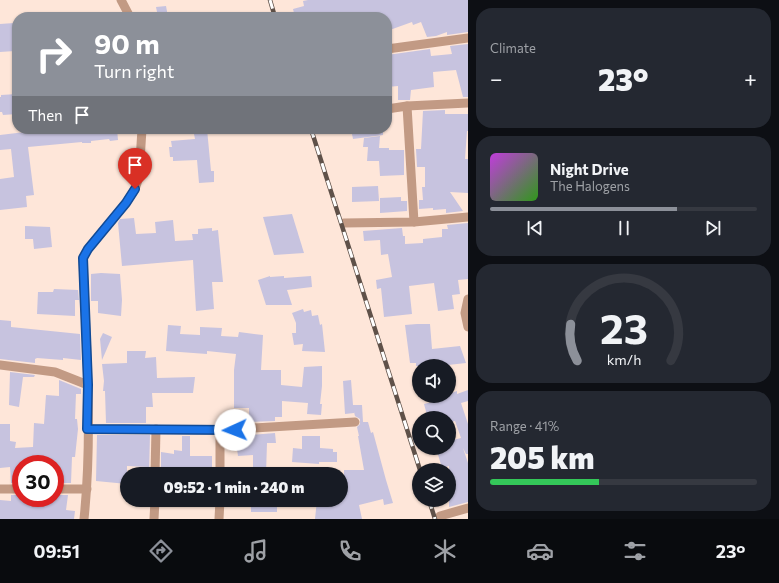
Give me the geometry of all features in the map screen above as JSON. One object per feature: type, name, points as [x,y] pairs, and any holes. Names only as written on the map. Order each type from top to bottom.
[{"type":"street","points":[[121,0],[127,12]]},
{"type":"street","points":[[392,48],[468,38]]},
{"type":"street","points":[[392,108],[407,106],[468,103]]},
{"type":"street","points":[[407,106],[414,222]]},
{"type":"street","points":[[84,519],[87,489],[88,385],[83,258],[88,249],[126,203],[135,189],[138,177],[142,134]]},
{"type":"street","points":[[344,222],[414,222],[468,217]]},
{"type":"street","points":[[468,299],[465,313],[468,327]]},
{"type":"street","points":[[0,365],[56,372],[88,385]]},
{"type":"street","points":[[87,429],[220,430],[355,422]]},
{"type":"street","points":[[155,467],[156,429]]},
{"type":"street","points":[[220,430],[220,467]]},
{"type":"street","points":[[0,489],[12,489]]},
{"type":"street","points":[[64,489],[87,489]]},
{"type":"street","points":[[154,519],[155,507]]},
{"type":"street","points":[[219,519],[220,507]]},
{"type":"street","points":[[440,516],[468,508]]},
{"type":"building","points":[[468,0],[468,32],[447,35],[447,32],[436,36],[427,37],[421,22],[413,25],[412,22],[392,29],[392,12],[294,12],[293,9],[304,6],[303,1]]},
{"type":"building","points":[[166,6],[167,12],[157,12],[156,7]]},
{"type":"building","points":[[12,23],[12,51],[0,52],[0,24]]},
{"type":"building","points":[[468,44],[468,97],[463,97],[456,70],[433,72],[434,87],[411,90],[410,100],[398,100],[398,86],[392,87],[392,54],[430,49],[431,56],[452,54],[450,46]]},
{"type":"building","points":[[12,94],[12,114],[3,115],[2,112],[0,112],[1,95]]},
{"type":"building","points":[[445,110],[445,114],[468,114],[465,159],[468,159],[468,193],[450,192],[463,211],[446,213],[446,209],[419,209],[419,200],[423,200],[422,187],[425,187],[425,167],[417,167],[416,149],[421,149],[423,111]]},
{"type":"building","points":[[12,134],[117,134],[118,140],[110,141],[109,139],[91,141],[91,143],[82,142],[28,147],[34,195],[26,196],[27,207],[0,210],[0,179],[14,177],[11,149],[0,150],[0,135]]},
{"type":"building","points":[[194,134],[207,134],[211,171],[214,171],[214,182],[199,183],[197,160],[173,161],[173,157],[170,157],[169,147],[172,147],[171,141],[195,139]]},
{"type":"building","points":[[352,134],[383,134],[383,135],[353,139]]},
{"type":"building","points":[[380,136],[379,148],[404,150],[404,175],[380,176],[379,161],[367,161],[368,147],[363,147],[364,138]]},
{"type":"building","points":[[378,186],[379,201],[352,202],[352,187]]},
{"type":"building","points":[[401,197],[401,201],[407,201],[407,211],[380,213],[380,198]]},
{"type":"building","points":[[292,214],[304,253],[274,255],[263,217]]},
{"type":"building","points":[[134,218],[136,234],[156,233],[155,222],[173,220],[175,241],[193,240],[192,234],[198,234],[198,229],[212,228],[212,231],[218,230],[223,282],[212,282],[214,309],[196,311],[193,260],[122,266],[118,223],[120,219]]},
{"type":"building","points":[[468,223],[468,279],[458,280],[460,294],[452,295],[454,309],[438,311],[434,283],[409,286],[412,314],[384,317],[381,288],[377,289],[376,280],[392,277],[388,254],[381,255],[380,240],[364,241],[363,231],[402,228],[403,236],[405,236],[405,244],[423,243],[423,239],[442,237],[442,229],[448,229],[447,225]]},
{"type":"building","points":[[25,226],[50,227],[52,247],[34,249],[33,239],[25,239]]},
{"type":"building","points":[[91,274],[120,274],[122,300],[121,316],[98,313],[98,301],[91,301]]},
{"type":"building","points":[[270,276],[284,276],[284,278],[311,276],[312,287],[287,290],[292,305],[266,305],[258,280]]},
{"type":"building","points":[[54,289],[78,290],[79,300],[75,300],[75,316],[37,314],[38,292],[53,292]]},
{"type":"building","points":[[303,309],[304,312],[311,310],[312,316],[318,315],[320,325],[322,324],[325,352],[302,351],[303,344],[294,345],[292,333],[296,333],[296,323],[292,313]]},
{"type":"building","points":[[0,320],[11,321],[11,327],[80,334],[81,360],[37,358],[35,359],[35,363],[0,359]]},
{"type":"building","points":[[430,324],[432,349],[460,346],[466,363],[456,364],[456,359],[412,359],[412,363],[410,363],[405,325]]},
{"type":"building","points":[[168,325],[181,326],[180,334],[200,335],[200,327],[222,328],[221,336],[238,337],[239,332],[263,335],[261,370],[281,370],[281,385],[302,387],[304,367],[322,366],[320,404],[322,404],[321,415],[307,414],[308,403],[282,401],[282,417],[275,417],[275,421],[249,422],[249,408],[234,408],[234,370],[236,354],[207,351],[207,354],[166,351]]},
{"type":"building","points":[[103,333],[112,337],[102,360],[100,339]]},
{"type":"building","points":[[127,351],[146,351],[145,358],[156,357],[157,378],[195,377],[193,393],[152,393],[153,407],[146,407],[146,423],[106,423],[102,364],[127,363]]},
{"type":"building","points":[[10,372],[35,375],[34,377],[23,377],[19,407],[9,405]]},
{"type":"building","points":[[59,380],[81,389],[81,394],[76,394],[75,419],[77,419],[78,429],[75,457],[72,457],[71,483],[64,483],[64,455],[12,455],[11,483],[10,467],[0,468],[0,424],[10,424],[10,441],[16,442],[15,448],[33,447],[34,423],[44,424],[46,395],[59,396]]},
{"type":"building","points":[[351,380],[353,405],[362,405],[363,422],[368,422],[371,433],[373,432],[393,503],[384,505],[383,499],[359,505],[362,519],[315,519],[316,507],[348,507],[348,470],[364,470],[357,427],[360,424],[360,419],[355,416],[354,412],[345,414],[343,381]]},
{"type":"building","points":[[468,390],[468,401],[461,403],[468,424],[468,454],[466,454],[463,448],[468,463],[468,502],[456,505],[456,463],[440,463],[438,455],[456,455],[456,439],[461,438],[456,424],[456,411],[426,411],[424,404],[456,403],[457,391],[457,394]]},
{"type":"building","points":[[275,433],[276,443],[267,443],[266,467],[253,467],[253,455],[238,456],[236,442],[239,442],[239,436]]},
{"type":"building","points":[[97,435],[150,435],[149,467],[120,467],[120,483],[96,481]]},
{"type":"building","points":[[182,436],[190,436],[190,456],[212,456],[212,467],[161,467],[161,452],[174,454],[174,450],[182,451]]},
{"type":"building","points":[[302,436],[320,436],[320,448],[333,449],[333,452],[337,452],[337,462],[319,462],[319,464],[292,462],[293,448],[302,449]]},
{"type":"building","points":[[12,495],[12,507],[64,507],[64,495],[68,495],[66,510],[75,511],[74,519],[0,519],[0,500],[11,501]]},
{"type":"building","points":[[251,507],[277,507],[277,512],[251,512]]},
{"type":"railway","points":[[270,0],[274,12]]},
{"type":"railway","points":[[313,134],[418,463]]},
{"type":"railway","points":[[431,507],[435,519]]},
{"type":"route","points":[[135,189],[126,203],[88,249],[83,258],[88,385],[87,429],[235,430]]}]
